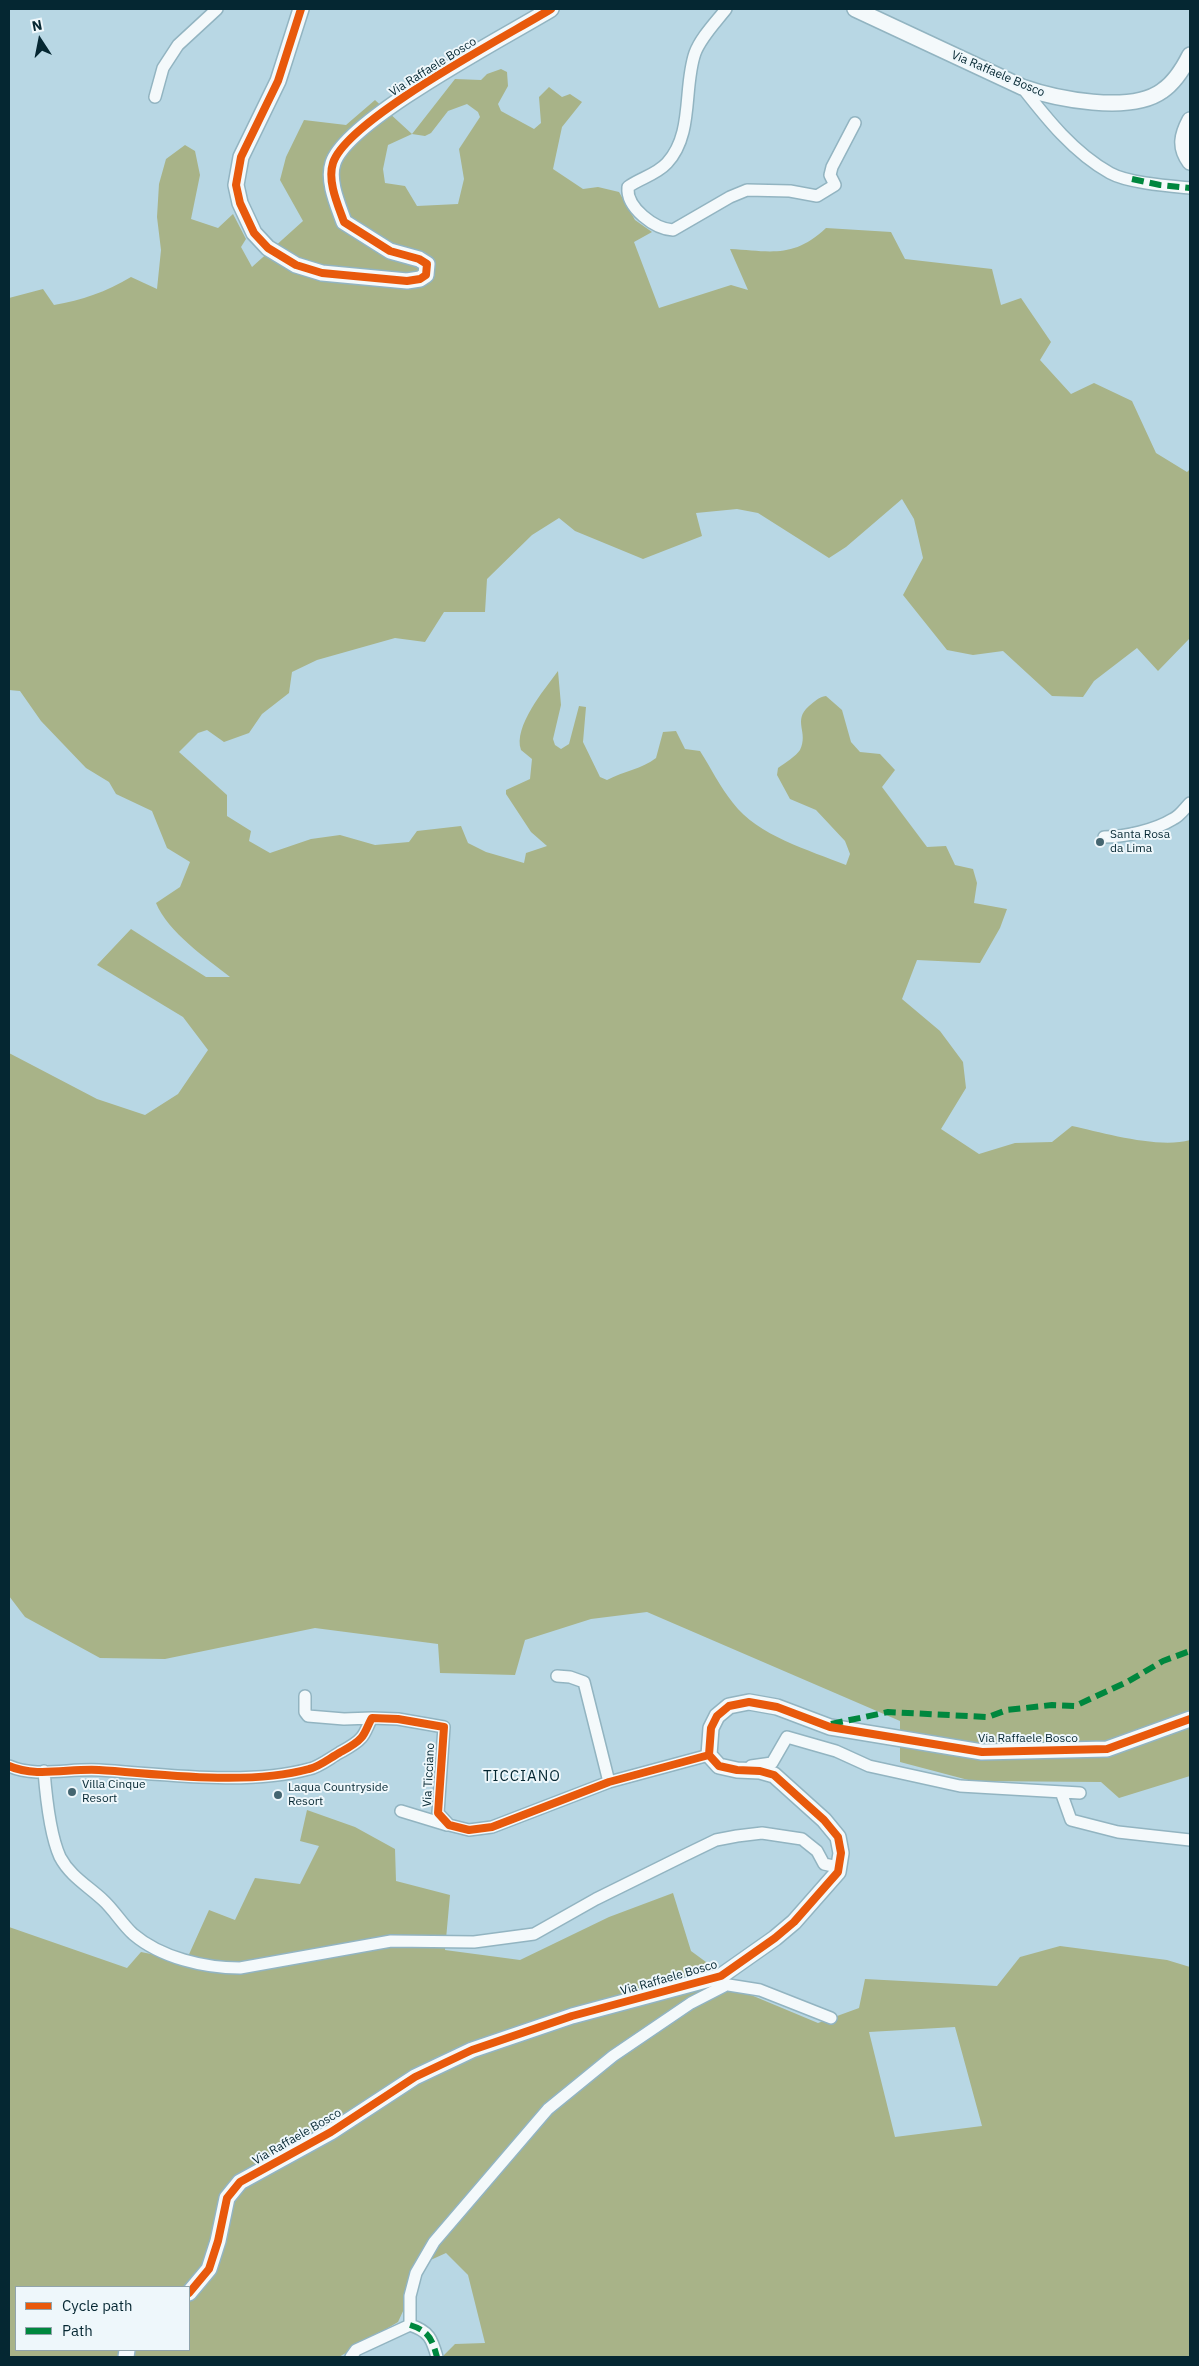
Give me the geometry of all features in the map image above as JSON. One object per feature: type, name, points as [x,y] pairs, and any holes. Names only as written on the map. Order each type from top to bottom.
[{"type":"street","points":[[154,97],[164,68],[178,45],[218,9]]},
{"type":"street","name":"Via Raffaele Bosco","points":[[301,9],[278,81],[239,164],[236,185],[240,203],[254,233],[268,248],[296,265],[322,272],[407,281],[420,279],[426,275],[427,264],[419,259],[390,251],[344,222],[332,177],[333,163],[344,145],[417,88],[551,9]]},
{"type":"street","points":[[726,9],[696,52],[684,124],[675,151],[658,172],[628,187],[628,192],[634,204],[655,226],[673,230],[730,197],[747,190],[790,191],[817,196],[824,194],[835,185],[830,175],[832,167],[855,123]]},
{"type":"street","name":"Via Raffaele Bosco","points":[[855,9],[1022,87],[1046,95],[1102,103],[1149,97],[1162,92],[1170,84],[1190,55]]},
{"type":"street","points":[[1022,87],[1055,129],[1112,174],[1160,185],[1190,188]]},
{"type":"street","points":[[1190,120],[1182,140],[1184,154],[1190,162]]},
{"type":"street","points":[[1104,838],[1174,819],[1190,802]]},
{"type":"street","points":[[558,1676],[570,1677],[584,1682],[609,1782]]},
{"type":"street","points":[[306,1696],[305,1712],[308,1716],[344,1719],[372,1718]]},
{"type":"street","name":"Via Raffaele Bosco","points":[[709,1755],[711,1728],[717,1716],[729,1706],[749,1702],[777,1707],[830,1726],[982,1752],[1107,1749],[1190,1719]]},
{"type":"street","points":[[9,1766],[18,1770],[44,1772],[97,1770],[248,1777],[284,1774],[311,1769],[344,1750],[361,1738],[372,1718]]},
{"type":"street","name":"Via Ticciano","points":[[372,1718],[398,1719],[444,1727],[437,1803],[438,1813],[449,1825]]},
{"type":"street","points":[[737,1770],[740,1765],[755,1766],[772,1763],[787,1736],[836,1751],[870,1766],[952,1785],[1080,1793]]},
{"type":"street","points":[[44,1772],[60,1858],[80,1882],[103,1900],[133,1934],[151,1947],[218,1968],[240,1968],[391,1941],[474,1942],[534,1934],[596,1899],[716,1840],[737,1836],[762,1833],[802,1838],[817,1851],[824,1864],[838,1867],[841,1853],[838,1837],[824,1820],[774,1775],[760,1770],[737,1770],[719,1766],[709,1755],[609,1782],[492,1828],[469,1830],[400,1811]]},
{"type":"street","points":[[1061,1792],[1071,1820],[1118,1832],[1190,1840]]},
{"type":"street","name":"Via Raffaele Bosco","points":[[190,2292],[209,2268],[218,2241],[227,2198],[240,2182],[331,2132],[415,2077],[472,2050],[572,2016],[708,1980],[729,1970],[775,1938],[794,1922],[838,1872],[838,1867]]},
{"type":"street","points":[[708,1980],[724,1986],[760,1990],[831,2018]]},
{"type":"street","points":[[410,2325],[410,2296],[416,2273],[434,2242],[548,2109],[613,2056],[690,2003],[724,1986]]},
{"type":"street","points":[[350,2357],[356,2350],[410,2325],[423,2329],[433,2343],[437,2357]]},
{"type":"green space","points":[[501,69],[507,72],[508,86],[498,104],[501,111],[534,129],[541,123],[539,97],[549,87],[562,97],[570,94],[582,102],[562,127],[553,169],[583,189],[598,187],[619,192],[635,220],[652,232],[634,242],[659,308],[731,285],[748,290],[730,249],[781,251],[792,249],[803,245],[826,228],[891,232],[905,259],[992,269],[1001,305],[1021,298],[1051,342],[1040,360],[1071,394],[1094,383],[1132,401],[1156,453],[1187,472],[1190,469],[1190,638],[1158,671],[1137,648],[1094,681],[1083,697],[1052,696],[1003,651],[973,655],[947,650],[903,595],[923,558],[914,519],[902,499],[846,547],[829,558],[758,513],[737,509],[696,513],[702,536],[643,559],[575,531],[559,518],[532,535],[487,579],[485,612],[444,612],[425,642],[395,638],[317,660],[292,672],[289,693],[262,714],[249,733],[224,742],[207,730],[198,733],[179,752],[227,795],[227,816],[251,831],[249,841],[270,853],[311,839],[340,835],[375,845],[409,842],[417,831],[461,826],[468,843],[486,852],[524,863],[526,853],[547,846],[531,832],[506,794],[506,790],[530,779],[532,759],[521,750],[521,731],[531,709],[558,671],[561,705],[553,739],[555,745],[561,749],[569,744],[579,706],[586,707],[583,742],[600,777],[607,780],[651,762],[656,758],[663,732],[676,731],[685,749],[700,751],[728,797],[744,815],[785,841],[846,865],[850,854],[845,841],[816,810],[790,799],[777,775],[778,768],[800,750],[803,738],[802,717],[804,711],[809,706],[819,698],[826,696],[842,710],[851,742],[860,752],[880,754],[895,770],[882,787],[927,847],[946,846],[955,865],[973,869],[977,883],[974,903],[1007,909],[1000,928],[980,963],[917,960],[902,999],[940,1031],[963,1062],[966,1088],[941,1129],[979,1154],[1015,1143],[1052,1142],[1072,1126],[1115,1136],[1163,1143],[1190,1140],[1190,1776],[1119,1798],[1101,1782],[972,1781],[900,1762],[900,1721],[647,1612],[591,1619],[525,1640],[515,1675],[440,1673],[438,1644],[315,1628],[165,1659],[100,1658],[25,1617],[9,1596],[9,1053],[97,1099],[145,1115],[178,1094],[208,1050],[183,1017],[97,965],[131,929],[206,977],[230,977],[178,934],[169,924],[156,903],[180,887],[190,862],[167,848],[152,811],[116,794],[109,782],[86,768],[41,721],[20,691],[9,690],[9,298],[43,289],[54,305],[94,295],[131,277],[157,289],[161,250],[157,217],[159,184],[166,159],[185,145],[195,151],[200,175],[191,219],[218,228],[233,214],[246,239],[241,247],[252,267],[303,221],[280,180],[286,157],[304,120],[346,125],[375,100],[412,134],[455,79],[481,80],[487,74]],"holes":[[[467,104],[478,112],[480,117],[459,149],[464,179],[458,204],[417,206],[405,186],[385,183],[383,169],[388,145],[412,134],[425,136],[431,133],[448,111]]]},
{"type":"green space","points":[[307,1810],[355,1827],[395,1849],[396,1881],[450,1895],[445,1950],[520,1960],[609,1917],[673,1893],[691,1951],[751,1995],[818,2023],[859,2008],[865,1979],[997,1986],[1020,1957],[1060,1946],[1167,1960],[1190,1967],[1190,2357],[442,2357],[455,2344],[485,2343],[468,2275],[446,2253],[413,2268],[406,2291],[404,2309],[398,2322],[339,2357],[9,2357],[9,1927],[127,1968],[141,1952],[186,1961],[209,1910],[235,1920],[255,1878],[300,1884],[319,1846],[300,1841]],"holes":[[[955,2027],[982,2126],[895,2137],[869,2032]]]},
{"type":"marked path","points":[[1132,179],[1160,185],[1190,188]]},
{"type":"marked path","points":[[831,1724],[888,1712],[988,1717],[1007,1710],[1052,1705],[1075,1706],[1127,1682],[1163,1661],[1190,1651]]},
{"type":"marked path","points":[[410,2325],[422,2330],[429,2336],[437,2357]]},
{"type":"cycle path","points":[[301,9],[278,81],[241,157],[236,185],[240,203],[254,233],[268,248],[296,265],[322,273],[407,281],[420,279],[426,275],[427,264],[419,259],[390,251],[344,222],[332,185],[333,163],[345,145],[367,124],[397,102],[466,58],[551,9]]},
{"type":"cycle path","points":[[190,2292],[209,2269],[218,2241],[227,2198],[240,2182],[331,2132],[415,2077],[472,2050],[572,2016],[721,1976],[775,1938],[794,1922],[838,1872],[841,1853],[838,1837],[824,1820],[774,1775],[760,1771],[737,1770],[719,1766],[709,1755],[711,1728],[717,1716],[729,1706],[749,1702],[777,1707],[830,1727],[982,1752],[1107,1749],[1190,1719]]},
{"type":"cycle path","points":[[9,1766],[19,1770],[42,1772],[99,1770],[232,1778],[285,1774],[317,1766],[351,1746],[363,1736],[372,1718],[398,1719],[444,1727],[438,1813],[449,1825],[469,1830],[492,1827],[609,1782],[709,1755]]},
{"type":"place","name":"Santa Rosa da Lima","points":[[1100,842]]},
{"type":"place","name":"Villa Cinque Resort","points":[[72,1792]]},
{"type":"place","name":"Laqua Countryside Resort","points":[[278,1795]]},
{"type":"district","name":"TICCIANO","points":[[522,1777]]}]
